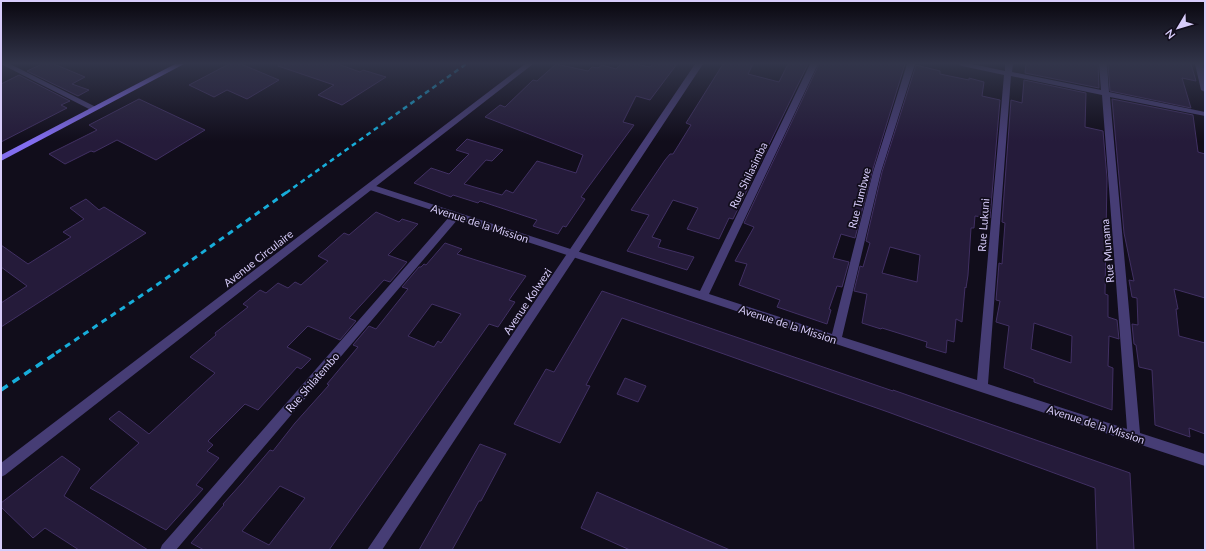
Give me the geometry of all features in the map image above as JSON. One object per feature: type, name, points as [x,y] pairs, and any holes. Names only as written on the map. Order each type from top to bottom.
[{"type":"main road","points":[[1,158],[130,90]]},
{"type":"street","points":[[57,90],[94,108]]},
{"type":"street","name":"Avenue Circulaire","points":[[1,471],[496,90]]},
{"type":"street","name":"Avenue Kolwezi","points":[[374,550],[682,90]]},
{"type":"street","name":"Rue Shilasimba","points":[[703,296],[802,90]]},
{"type":"street","name":"Rue Tumbwe","points":[[836,340],[877,172],[902,90]]},
{"type":"street","name":"Rue Lukuni","points":[[982,388],[1007,90]]},
{"type":"street","points":[[1089,90],[1205,114]]},
{"type":"street","name":"Rue Munama","points":[[1106,90],[1134,436]]},
{"type":"street","name":"Avenue de la Mission","points":[[370,187],[1205,460]]},
{"type":"street","name":"Rue Shilatembo","points":[[167,550],[456,215]]},
{"type":"building","points":[[1,90],[48,90],[70,101],[61,105],[67,108],[1,142]]},
{"type":"building","points":[[65,90],[89,90],[78,96]]},
{"type":"building","points":[[199,90],[263,90],[247,99],[227,90],[214,97]]},
{"type":"building","points":[[326,90],[366,90],[342,105],[318,95]]},
{"type":"building","points":[[523,90],[658,90],[650,100],[636,96],[623,122],[634,125],[581,197],[585,199],[566,227],[563,226],[558,234],[533,226],[537,220],[480,201],[478,203],[453,195],[451,197],[414,183],[431,168],[449,174],[469,154],[456,150],[467,139],[503,150],[492,161],[486,160],[464,184],[502,195],[506,190],[513,193],[537,161],[576,173],[583,155],[485,117],[500,105],[505,107]]},
{"type":"building","points":[[707,90],[796,90],[733,219],[729,218],[719,239],[687,229],[698,208],[673,200],[652,237],[661,240],[658,247],[694,257],[687,270],[627,251],[649,215],[631,210],[665,160],[670,154],[673,154],[691,125],[686,123]]},
{"type":"building","points":[[807,90],[897,90],[872,172],[855,238],[841,234],[833,258],[849,262],[842,287],[837,286],[829,309],[831,310],[827,324],[777,307],[780,300],[739,285],[747,264],[735,261],[754,227],[744,223]]},
{"type":"building","points":[[908,90],[983,90],[982,96],[1000,100],[990,218],[975,216],[974,228],[971,228],[968,275],[966,288],[965,287],[962,322],[956,319],[954,342],[947,340],[946,353],[926,347],[927,342],[862,323],[867,294],[854,291],[860,266],[863,267],[870,243],[866,241],[882,172]],"holes":[[[890,247],[920,255],[917,282],[882,273]]]},
{"type":"building","points":[[1023,90],[1070,90],[1086,93],[1085,127],[1103,131],[1107,178],[1105,294],[1108,295],[1108,317],[1117,320],[1119,339],[1109,336],[1108,366],[1113,368],[1112,410],[1034,382],[1034,379],[1004,368],[1009,326],[996,322],[1000,301],[996,300],[999,263],[1002,264],[1005,223],[1002,222],[1011,100],[1022,103]],"holes":[[[1034,323],[1072,336],[1071,363],[1031,349]]]},
{"type":"building","points":[[1110,90],[1186,90],[1191,108],[1110,91]]},
{"type":"building","points":[[139,99],[205,130],[156,160],[117,140],[94,152],[91,151],[65,164],[49,154],[97,130],[89,125]]},
{"type":"building","points":[[1112,99],[1193,115],[1198,152],[1205,154],[1205,298],[1174,289],[1178,309],[1176,309],[1179,336],[1205,343],[1205,434],[1189,428],[1190,437],[1155,425],[1152,370],[1139,367],[1136,345],[1134,344],[1132,324],[1138,325],[1137,298],[1132,297],[1129,280],[1134,281],[1124,233]]},
{"type":"building","points":[[86,199],[99,210],[104,207],[146,233],[1,327],[1,303],[27,286],[1,267],[1,245],[28,264],[71,237],[63,232],[84,219],[70,208]]},
{"type":"building","points":[[376,212],[399,222],[402,219],[418,224],[388,255],[407,262],[390,282],[384,280],[349,318],[356,321],[340,340],[308,326],[287,347],[311,359],[301,369],[297,367],[258,410],[245,404],[208,441],[213,445],[207,451],[219,458],[196,485],[203,489],[166,530],[90,488],[139,443],[109,419],[119,411],[149,434],[215,373],[190,357],[216,335],[215,333],[248,307],[243,304],[260,290],[266,293],[278,283],[288,288],[295,282],[301,285],[328,261],[318,256],[344,233],[349,235]]},
{"type":"building","points":[[445,243],[462,249],[457,254],[526,276],[509,300],[515,302],[498,327],[489,324],[329,550],[204,550],[191,543],[270,450],[273,451],[295,423],[329,385],[327,384],[358,347],[353,345],[369,326],[376,329],[408,289],[402,287],[419,267],[424,264],[426,265]],"holes":[[[432,304],[461,314],[441,343],[438,341],[434,347],[408,336]],[[280,486],[305,498],[269,545],[242,531]]]},
{"type":"building","points":[[602,291],[893,390],[1130,473],[1134,550],[1097,550],[1095,488],[888,412],[622,318],[586,385],[590,386],[560,443],[514,424],[546,369],[554,372]]},
{"type":"building","points":[[625,378],[646,386],[638,402],[617,394]]},
{"type":"building","points":[[480,444],[506,454],[481,501],[479,501],[452,550],[419,550]]},
{"type":"building","points":[[62,456],[80,469],[64,496],[148,550],[79,550],[45,528],[33,538],[1,507],[1,503]]},
{"type":"building","points":[[597,492],[730,550],[630,550],[581,528]]},
{"type":"railway","points":[[286,193],[430,90]]},
{"type":"railway","points":[[56,353],[154,287],[287,192]]},
{"type":"railway","points":[[1,390],[58,352]]}]
